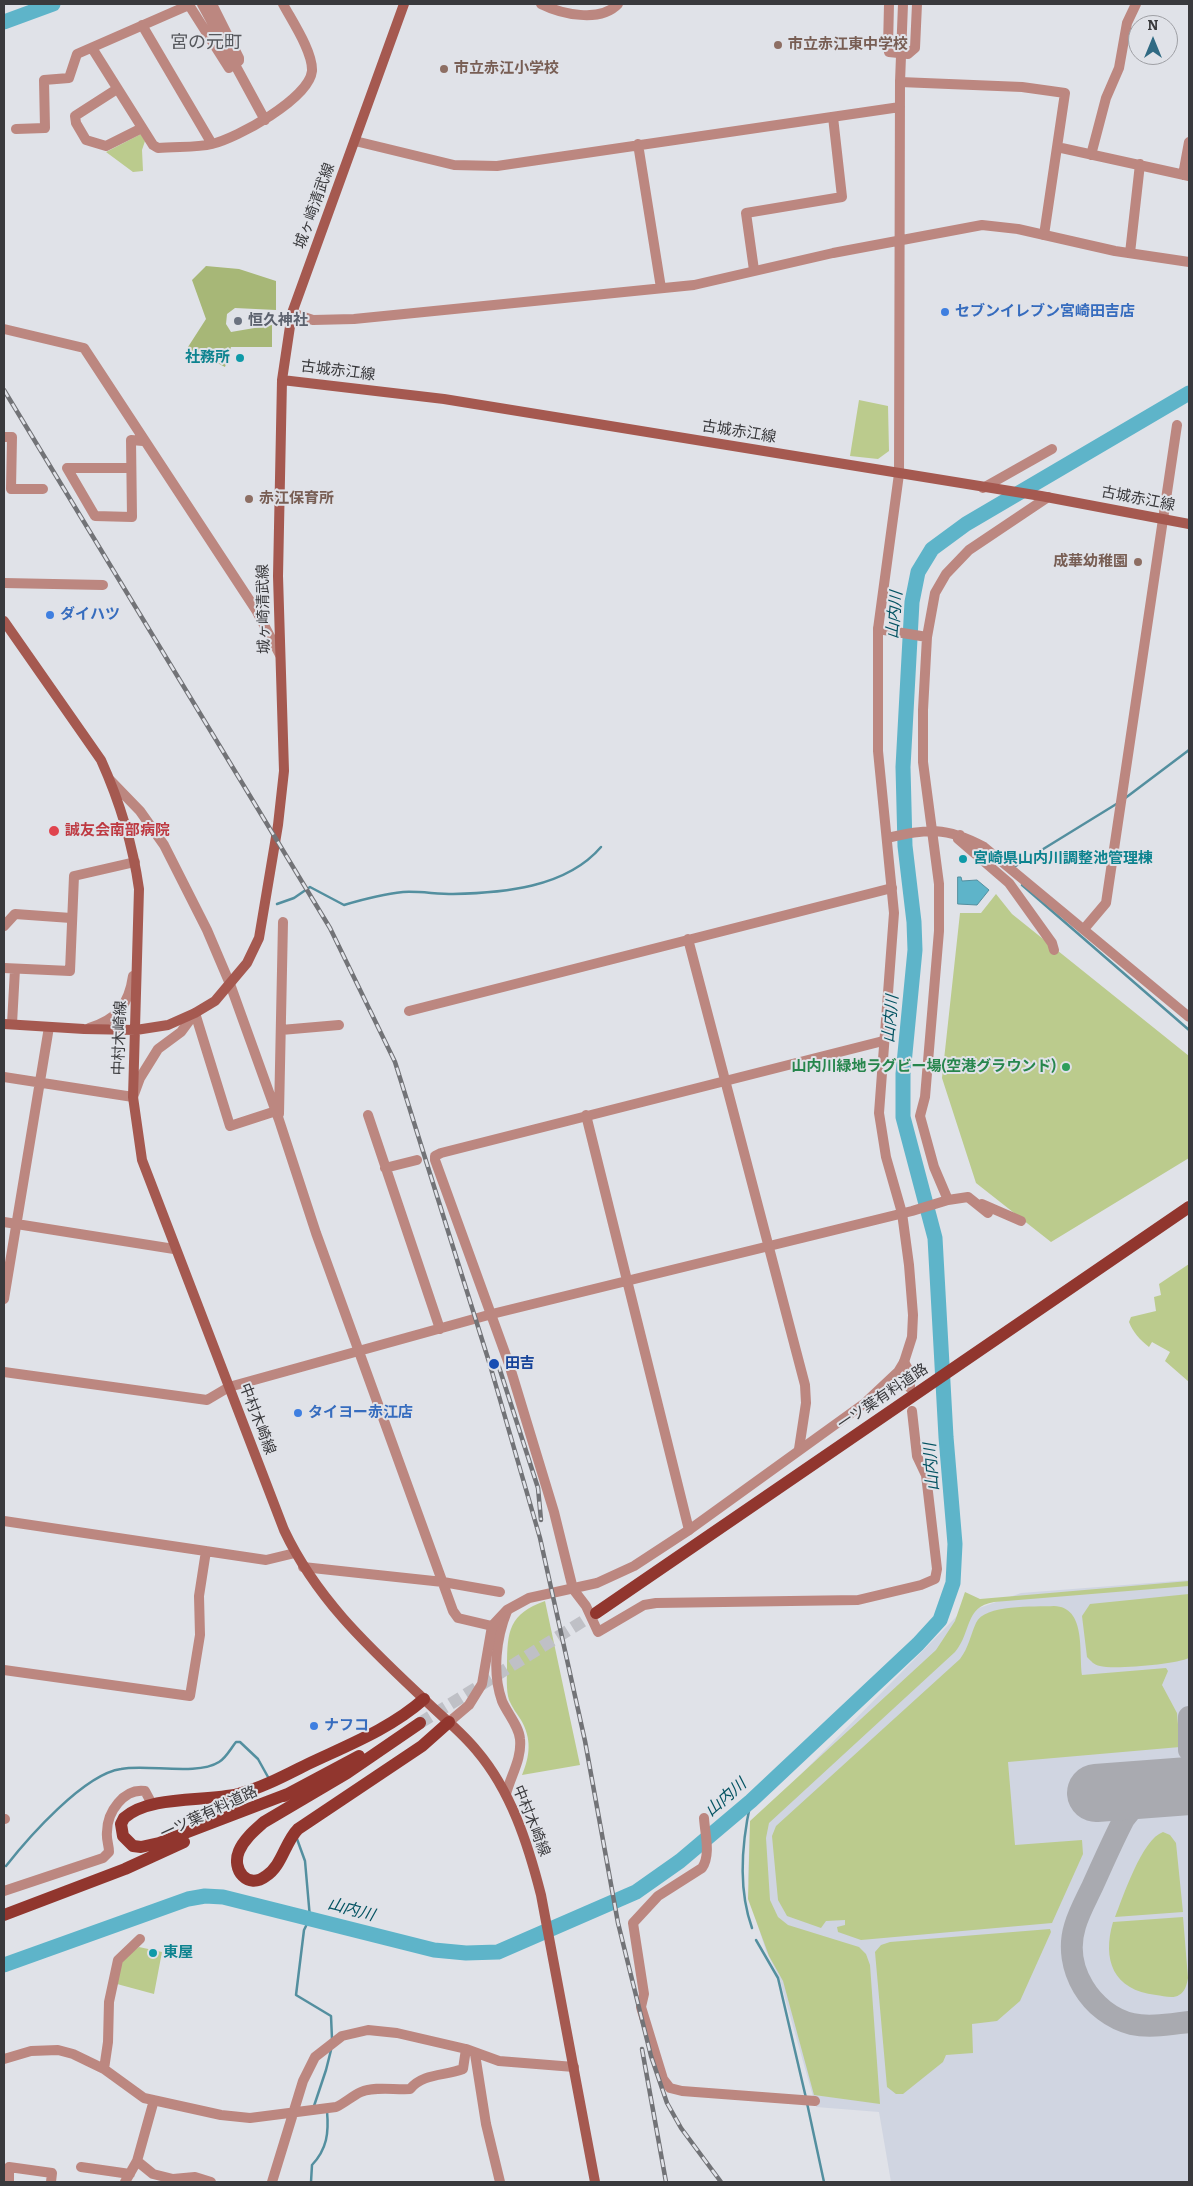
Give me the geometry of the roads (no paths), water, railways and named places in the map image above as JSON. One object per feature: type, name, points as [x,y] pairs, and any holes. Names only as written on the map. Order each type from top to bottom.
[{"type":"main road","name":"城ヶ崎清武線","points":[[8,1024],[84,1030],[136,1030],[168,1025],[195,1013],[215,1001],[247,963],[259,938],[278,825],[284,771],[278,576],[282,380],[292,313],[404,4]]},
{"type":"main road","name":"古城赤江線","points":[[282,380],[444,399],[1044,497],[1189,524]]},
{"type":"main road","name":"中村木崎線","points":[[4,621],[101,760],[110,780],[135,862],[139,889],[133,1097],[142,1160],[174,1249],[295,1554],[339,1615],[477,1750],[506,1794],[534,1870],[545,1916],[595,2182]]},
{"type":"main road","name":"一ツ葉有料道路","points":[[596,1614],[916,1389],[966,1360],[1189,1207]]},
{"type":"main road","points":[[290,1793],[159,1843],[133,1846],[123,1836],[121,1824],[124,1818],[139,1808],[152,1804],[223,1797],[264,1784],[370,1735],[409,1712],[424,1699]]},
{"type":"main road","name":"一ツ葉有料道路","points":[[4,1915],[124,1869],[290,1793],[420,1723],[347,1773],[264,1822],[252,1832],[239,1850],[237,1867],[246,1880],[252,1881],[266,1877],[275,1866],[288,1841],[298,1828],[422,1746],[449,1722]]},
{"type":"main road","points":[[4,1907],[29,1899],[66,1892]]},
{"type":"street","points":[[202,4],[265,120]]},
{"type":"street","points":[[16,129],[45,128],[44,80],[69,78],[76,54],[189,5],[229,68],[235,65],[239,58],[212,4]]},
{"type":"street","points":[[92,48],[153,145],[158,148],[212,144],[265,120],[303,89],[312,72],[310,55],[283,4]]},
{"type":"street","points":[[541,4],[564,13],[596,14],[608,12],[618,4]]},
{"type":"street","points":[[889,4],[889,52],[901,54],[908,54],[914,48],[917,4]]},
{"type":"street","points":[[449,1722],[469,1705],[482,1684],[492,1626],[507,1610],[529,1598],[597,1583],[634,1566],[689,1530],[865,1403],[898,1372],[904,1362],[912,1337],[913,1315],[909,1265],[902,1213],[881,1134],[879,1091],[892,942],[892,888],[891,837],[878,751],[878,629],[900,474],[900,82],[903,4]]},
{"type":"street","points":[[1091,155],[1106,98],[1119,68],[1127,23],[1136,4]]},
{"type":"street","points":[[142,25],[212,144]]},
{"type":"street","points":[[900,82],[1022,86],[1065,93],[1044,235]]},
{"type":"street","points":[[118,88],[75,116],[76,123],[86,140],[106,146],[142,128]]},
{"type":"street","points":[[355,141],[454,165],[497,166],[900,107]]},
{"type":"street","points":[[754,270],[746,213],[842,197],[833,117]]},
{"type":"street","points":[[1057,146],[1186,175],[1189,142]]},
{"type":"street","points":[[638,144],[661,288]]},
{"type":"street","points":[[1130,253],[1140,164]]},
{"type":"street","points":[[292,313],[313,320],[354,319],[694,284],[754,270],[982,225],[1018,229],[1130,253],[1189,262]]},
{"type":"street","points":[[4,329],[84,348],[143,441],[256,610],[280,654]]},
{"type":"street","points":[[1084,929],[1106,903],[1177,425]]},
{"type":"street","points":[[4,437],[12,437],[11,489],[43,489]]},
{"type":"street","points":[[131,468],[67,468],[95,516],[132,517],[131,440],[143,441]]},
{"type":"street","points":[[987,488],[1052,448]]},
{"type":"street","points":[[945,1201],[920,1116],[926,1097],[938,931],[939,884],[929,830],[923,762],[923,710],[927,638],[935,593],[946,574],[969,550],[1044,497]]},
{"type":"street","points":[[4,583],[103,585]]},
{"type":"street","points":[[878,629],[927,638]]},
{"type":"street","points":[[110,780],[140,811],[164,845],[207,930],[230,984],[278,1115],[316,1233],[453,1611],[458,1618],[492,1626]]},
{"type":"street","points":[[891,837],[929,830],[960,835],[984,847],[1189,1017]]},
{"type":"street","points":[[960,835],[958,839],[1009,883],[1052,943],[1054,950]]},
{"type":"street","points":[[4,968],[70,971],[74,876],[135,862]]},
{"type":"street","points":[[408,1010],[892,888]]},
{"type":"street","points":[[4,926],[15,914],[71,918]]},
{"type":"street","points":[[278,1115],[283,922]]},
{"type":"street","points":[[688,940],[805,1385],[806,1403],[799,1449]]},
{"type":"street","points":[[84,1030],[101,1024],[120,1010],[130,995],[138,960]]},
{"type":"street","points":[[8,1024],[15,969]]},
{"type":"street","points":[[195,1013],[230,1126],[278,1115]]},
{"type":"street","points":[[4,1078],[133,1097],[140,1078],[158,1050],[181,1032],[195,1013]]},
{"type":"street","points":[[281,1030],[339,1025]]},
{"type":"street","points":[[4,1298],[49,1027]]},
{"type":"street","points":[[883,1041],[586,1115],[435,1156],[435,1160],[492,1314],[554,1512],[573,1589],[586,1606],[598,1632],[644,1605],[656,1603],[858,1600],[921,1586],[934,1579],[937,1569],[926,1475],[917,1456],[913,1437],[912,1410]]},
{"type":"street","points":[[368,1115],[440,1329]]},
{"type":"street","points":[[586,1115],[689,1530]]},
{"type":"street","points":[[385,1168],[417,1160]]},
{"type":"street","points":[[968,1197],[988,1213]]},
{"type":"street","points":[[4,1372],[207,1400],[229,1388],[492,1314],[628,1282],[912,1211],[945,1201],[968,1197],[1021,1222]]},
{"type":"street","points":[[4,1222],[174,1249]]},
{"type":"street","points":[[904,1362],[916,1389]]},
{"type":"street","points":[[4,1521],[266,1560],[295,1554]]},
{"type":"street","points":[[4,1670],[190,1696],[200,1635],[199,1596],[206,1551]]},
{"type":"street","points":[[303,1566],[443,1582],[500,1592]]},
{"type":"street","points":[[506,1794],[520,1758],[520,1737],[502,1701],[496,1681],[501,1626],[507,1610]]},
{"type":"street","points":[[4,1891],[103,1858],[109,1852],[106,1833],[112,1813],[118,1802],[129,1792],[136,1790],[145,1791],[152,1804]]},
{"type":"street","points":[[704,1818],[707,1856],[702,1868],[658,1896],[632,1923],[644,1994],[641,2007],[663,2079],[670,2088],[682,2091],[815,2101]]},
{"type":"street","points":[[104,2069],[108,2042],[109,2002],[118,1960],[140,1939]]},
{"type":"street","points":[[272,2182],[303,2081],[315,2057],[342,2036],[368,2030],[397,2034],[506,2062],[574,2067]]},
{"type":"street","points":[[4,2060],[31,2051],[58,2050],[87,2060],[104,2069],[144,2098],[221,2115],[250,2118],[295,2110],[336,2107],[347,2102],[359,2092],[371,2089],[410,2089],[416,2082],[423,2079],[463,2069],[471,2052]]},
{"type":"street","points":[[471,2052],[500,2182]]},
{"type":"street","points":[[81,2167],[127,2178],[137,2161],[154,2100]]},
{"type":"street","points":[[137,2161],[153,2174],[173,2179],[196,2177],[212,2182]]},
{"type":"street","points":[[9,2182],[10,2167],[52,2173],[51,2182]]},
{"type":"water","points":[[958,877],[961,877],[962,881],[977,880],[989,890],[977,905],[958,904]]},
{"type":"waterway","points":[[4,22],[53,4]]},
{"type":"waterway","name":"山内川","points":[[4,1965],[188,1899],[205,1896],[223,1897],[434,1950],[466,1953],[498,1952],[636,1892],[680,1861],[751,1801],[918,1644],[940,1620],[953,1583],[955,1544],[946,1437],[935,1238],[903,1117],[903,1074],[915,950],[914,922],[905,846],[903,767],[912,602],[918,572],[932,549],[966,524],[1189,393]]},
{"type":"waterway","points":[[1124,799],[1189,750]]},
{"type":"waterway","points":[[1014,867],[1118,803]]},
{"type":"waterway","points":[[277,904],[294,898],[310,887],[344,905],[403,892],[453,894],[512,890],[552,880],[570,872],[587,861],[601,847]]},
{"type":"waterway","points":[[1022,885],[1189,1030]]},
{"type":"waterway","points":[[6,1866],[42,1824],[58,1809],[91,1782],[106,1773],[132,1768],[185,1769],[210,1766],[222,1760],[236,1742],[240,1742],[258,1759],[268,1777]]},
{"type":"waterway","points":[[751,1801],[745,1832],[743,1881],[752,1928]]},
{"type":"waterway","points":[[297,1839],[305,1861],[310,1918],[304,1930],[296,1995],[331,2016],[332,2039]]},
{"type":"waterway","points":[[756,1940],[778,1978],[806,2098]]},
{"type":"waterway","points":[[314,2106],[331,2050]]},
{"type":"waterway","points":[[807,2103],[824,2182]]},
{"type":"waterway","points":[[311,2182],[312,2165],[321,2153],[326,2140],[328,2126],[327,2111]]},
{"type":"tunnel","points":[[420,1723],[596,1613]]},
{"type":"railway","points":[[4,390],[330,928],[395,1062],[490,1365],[540,1538],[585,1741],[618,1923],[651,2056],[667,2103],[681,2128],[721,2182]]},
{"type":"railway","points":[[498,1364],[538,1488],[541,1520]]},
{"type":"railway","points":[[642,2049],[666,2182]]},
{"type":"place","name":"市立赤江東中学校","points":[[778,45]]},
{"type":"place","name":"市立赤江小学校","points":[[444,69]]},
{"type":"place","name":"セブンイレブン宮崎田吉店","points":[[945,312]]},
{"type":"place","name":"恒久神社","points":[[238,321]]},
{"type":"place","name":"社務所","points":[[240,358]]},
{"type":"place","name":"赤江保育所","points":[[249,499]]},
{"type":"place","name":"成華幼稚園","points":[[1138,562]]},
{"type":"place","name":"ダイハツ","points":[[50,615]]},
{"type":"place","name":"誠友会南部病院","points":[[54,831]]},
{"type":"place","name":"宮崎県山内川調整池管理棟","points":[[963,859]]},
{"type":"place","name":"山内川緑地ラグビー場(空港グラウンド)","points":[[1066,1067]]},
{"type":"place","name":"田吉","points":[[494,1364]]},
{"type":"place","name":"タイヨー赤江店","points":[[298,1413]]},
{"type":"place","name":"ナフコ","points":[[314,1726]]},
{"type":"place","name":"東屋","points":[[153,1953]]},
{"type":"district","name":"宮の元町","points":[[206,43]]}]
